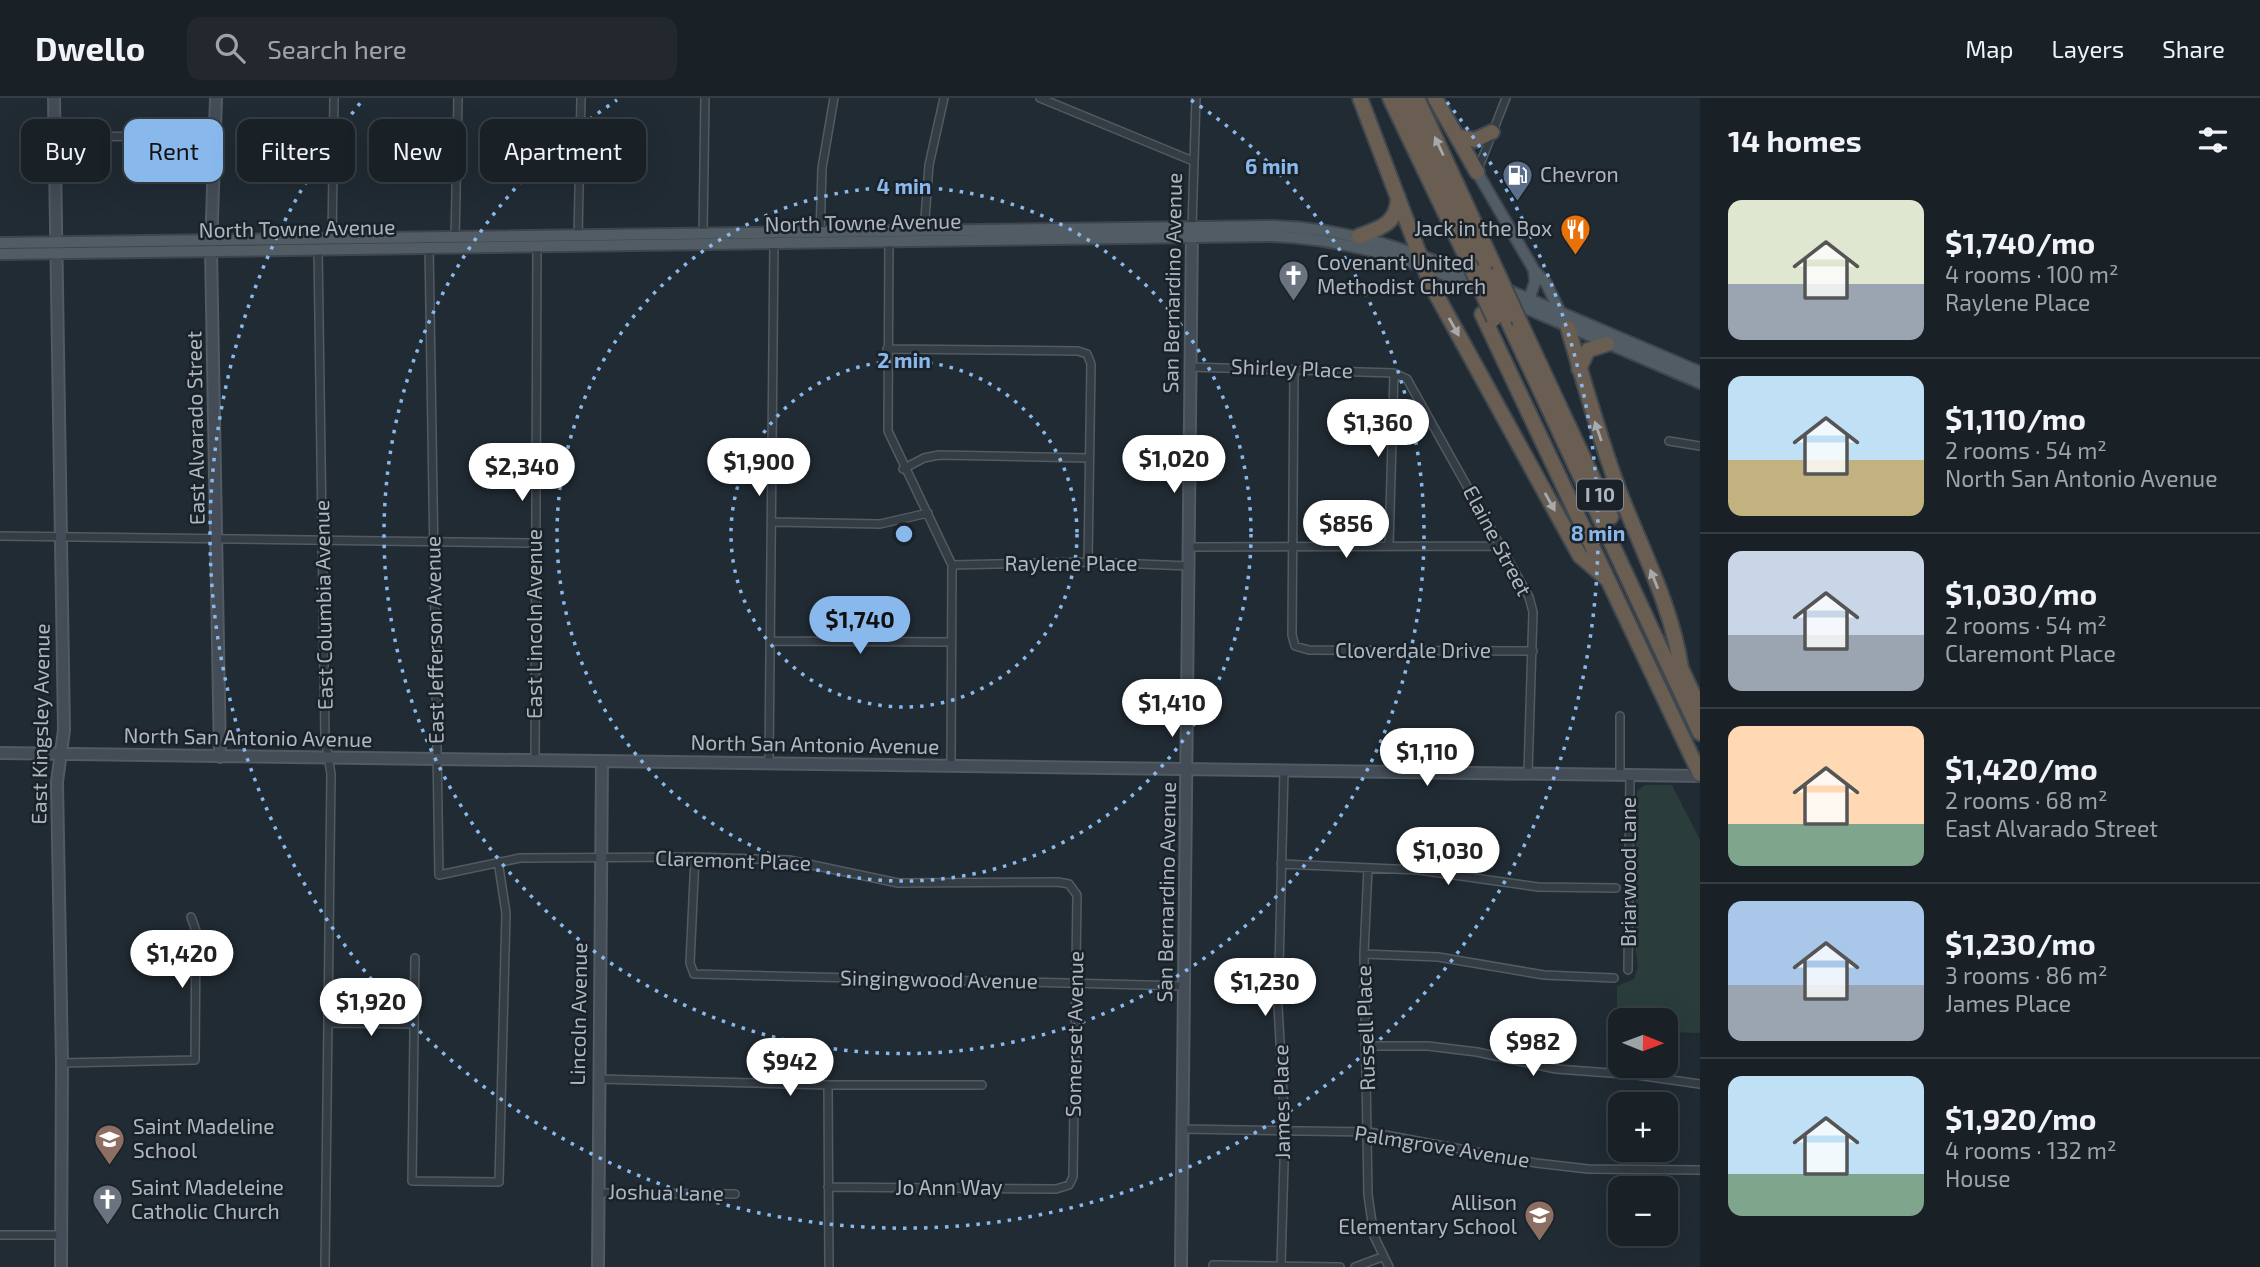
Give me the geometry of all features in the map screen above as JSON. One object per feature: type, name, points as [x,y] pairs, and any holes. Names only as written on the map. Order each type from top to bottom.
[{"type":"highway","points":[[1360,98],[1422,260],[1580,556],[1608,580]]},
{"type":"highway","name":"I 10","points":[[1380,98],[1463,261],[1506,316],[1700,709]]},
{"type":"highway","points":[[1390,98],[1463,261]]},
{"type":"highway","points":[[1403,98],[1491,272]]},
{"type":"highway","name":"I 10","points":[[1418,98],[1491,272],[1608,580],[1697,757],[1700,775]]},
{"type":"highway","points":[[1435,98],[1477,172]]},
{"type":"highway","points":[[1457,136],[1475,140],[1492,132]]},
{"type":"highway","points":[[1359,236],[1380,228],[1395,216],[1398,192]]},
{"type":"highway","points":[[1506,316],[1700,733]]},
{"type":"highway","points":[[1506,316],[1697,757]]},
{"type":"highway","points":[[1565,321],[1620,493],[1676,633],[1681,668]]},
{"type":"highway","points":[[1579,369],[1588,350],[1607,344]]},
{"type":"main road","name":"East Kingsley Avenue","points":[[54,98],[54,119]]},
{"type":"main road","name":"East Alvarado Street","points":[[215,119],[216,98]]},
{"type":"main road","points":[[1477,172],[1534,270],[1546,283],[1565,321]]},
{"type":"main road","name":"East Kingsley Avenue","points":[[56,182],[64,730],[57,782],[62,1063],[61,1267]]},
{"type":"main road","name":"East Alvarado Street","points":[[213,182],[211,244],[218,539],[219,757]]},
{"type":"main road","name":"North Towne Avenue","points":[[0,243],[58,246],[820,239],[1192,232],[1308,227],[1359,236],[1529,299],[1607,344],[1700,383]]},
{"type":"main road","name":"North Towne Avenue","points":[[1192,232],[1307,237],[1343,242],[1422,260],[1506,316],[1565,321],[1700,372]]},
{"type":"main road","name":"San Bernardino Avenue","points":[[1181,1267],[1192,232]]},
{"type":"main road","name":"North Towne Avenue","points":[[578,241],[703,234],[774,239]]},
{"type":"main road","name":"North Towne Avenue","points":[[0,254],[58,246]]},
{"type":"main road","points":[[1529,299],[1535,282],[1534,270]]},
{"type":"main road","name":"North San Antonio Avenue","points":[[0,753],[1700,775]]},
{"type":"main road","name":"Lincoln Avenue","points":[[598,1267],[596,1193],[602,762]]},
{"type":"street","points":[[332,242],[334,98]]},
{"type":"street","points":[[455,241],[458,98]]},
{"type":"street","points":[[578,241],[581,98]]},
{"type":"street","points":[[703,234],[705,98]]},
{"type":"street","points":[[820,239],[822,168],[834,98]]},
{"type":"street","points":[[923,237],[929,165],[944,98]]},
{"type":"street","points":[[1040,98],[1055,101],[1194,161]]},
{"type":"street","name":"San Bernardino Avenue","points":[[1192,232],[1196,98]]},
{"type":"street","points":[[1477,172],[1506,98]]},
{"type":"street","points":[[889,238],[888,431],[903,469],[928,513],[952,565],[951,765]]},
{"type":"street","points":[[769,763],[774,239]]},
{"type":"street","name":"East Jefferson Avenue","points":[[429,241],[439,875]]},
{"type":"street","name":"East Lincoln Avenue","points":[[535,761],[537,241]]},
{"type":"street","name":"East Columbia Avenue","points":[[317,242],[326,758],[331,774],[325,1267]]},
{"type":"street","points":[[887,349],[1078,351],[1087,354],[1091,364],[1088,562]]},
{"type":"street","name":"Shirley Place","points":[[1190,367],[1394,373]]},
{"type":"street","points":[[1292,545],[1294,369]]},
{"type":"street","points":[[1389,546],[1394,373]]},
{"type":"street","name":"Elaine Street","points":[[1394,373],[1407,379],[1415,391],[1531,604],[1528,773]]},
{"type":"street","points":[[1669,441],[1700,446]]},
{"type":"street","points":[[903,469],[925,458],[939,455],[1088,458]]},
{"type":"street","points":[[773,522],[880,524],[928,513]]},
{"type":"street","points":[[0,536],[323,538],[536,543]]},
{"type":"street","name":"Cloverdale Drive","points":[[1292,545],[1292,635],[1295,646],[1309,650],[1532,651]]},
{"type":"street","points":[[1190,547],[1501,546]]},
{"type":"street","name":"Raylene Place","points":[[952,565],[1088,562],[1190,566]]},
{"type":"street","points":[[771,641],[950,642]]},
{"type":"street","name":"Briarwood Lane","points":[[1620,716],[1625,775],[1628,970]]},
{"type":"street","name":"James Place","points":[[1281,1265],[1285,1129],[1278,1006],[1284,771]]},
{"type":"street","name":"Claremont Place","points":[[439,875],[498,861],[695,857],[789,860],[898,883],[1069,884]]},
{"type":"street","name":"Singingwood Avenue","points":[[695,857],[690,964],[694,974],[1185,986]]},
{"type":"street","points":[[415,958],[412,1181],[499,1182],[506,913],[498,861]]},
{"type":"street","points":[[1281,864],[1418,870],[1538,887],[1616,888]]},
{"type":"street","name":"Russell Place","points":[[1368,868],[1364,954],[1369,1218],[1382,1257],[1390,1267]]},
{"type":"street","name":"Somerset Avenue","points":[[1069,884],[1077,895],[1073,1177],[1069,1185]]},
{"type":"street","points":[[62,1063],[195,1060],[196,931],[191,917]]},
{"type":"street","points":[[1364,954],[1438,957],[1544,975],[1614,978]]},
{"type":"street","points":[[328,1023],[414,1024]]},
{"type":"street","points":[[1367,1046],[1428,1046],[1478,1052],[1556,1069],[1637,1075],[1700,1084]]},
{"type":"street","points":[[597,1079],[828,1085],[982,1085]]},
{"type":"street","points":[[828,1085],[829,1267]]},
{"type":"street","name":"Palmgrove Avenue","points":[[1183,1129],[1369,1132],[1536,1163],[1588,1169],[1700,1170]]},
{"type":"street","name":"Jo Ann Way","points":[[828,1187],[1056,1189],[1069,1185]]},
{"type":"street","name":"Joshua Lane","points":[[596,1193],[735,1194]]},
{"type":"street","points":[[0,1235],[61,1235]]},
{"type":"street","points":[[1355,1267],[1382,1257]]},
{"type":"street","points":[[1213,1265],[1340,1267]]},
{"type":"green space","points":[[1645,785],[1672,785],[1700,840],[1700,1033],[1678,1032],[1678,1008],[1617,1008],[1617,986],[1634,979],[1638,967],[1635,945],[1637,791]]},
{"type":"place","name":"Chevron","points":[[1517,202]]},
{"type":"place","name":"Jack in the Box","points":[[1575,256]]},
{"type":"place","name":"Covenant United Methodist Church","points":[[1294,302]]},
{"type":"place","name":"Saint Madeline School","points":[[110,1166]]},
{"type":"place","name":"Saint Madeleine Catholic Church","points":[[108,1227]]},
{"type":"place","name":"Allison Elementary School","points":[[1540,1242]]}]
